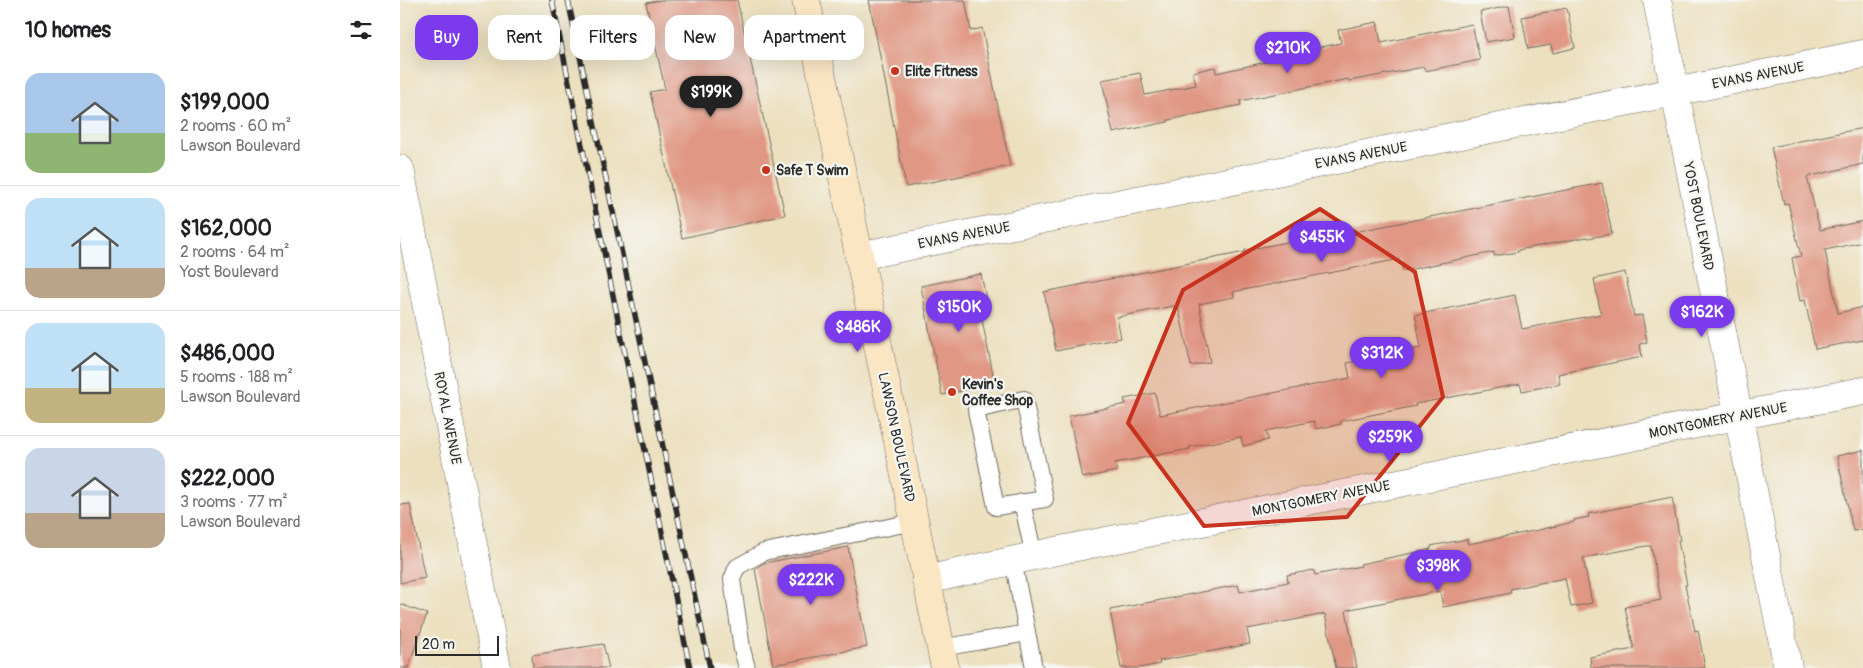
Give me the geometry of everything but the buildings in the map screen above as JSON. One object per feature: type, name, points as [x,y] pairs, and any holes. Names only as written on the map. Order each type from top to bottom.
[{"type":"main road","name":"LAWSON BOULEVARD","points":[[806,0],[943,658]]},
{"type":"street","name":"YOST BOULEVARD","points":[[1656,0],[1788,668]]},
{"type":"street","name":"EVANS AVENUE","points":[[859,256],[1863,54]]},
{"type":"street","name":"ROYAL AVENUE","points":[[400,169],[497,668]]},
{"type":"street","name":"MONTGOMERY AVENUE","points":[[926,580],[1024,558],[1863,391]]},
{"type":"street","points":[[478,668],[491,640]]},
{"type":"lane","points":[[1024,399],[1045,499],[1022,502],[996,507],[976,410],[1024,399]]},
{"type":"lane","points":[[1022,502],[1027,633],[1034,668]]},
{"type":"lane","points":[[747,668],[742,649],[732,579],[737,567],[764,552],[914,522]]},
{"type":"lane","points":[[943,658],[1027,633]]},
{"type":"highlighted area","points":[[1320,209],[1415,272],[1443,397],[1347,517],[1204,526],[1128,423],[1183,290]]},
{"type":"railway","points":[[552,0],[690,668]]},
{"type":"railway","points":[[568,0],[710,668]]},
{"type":"place","name":"Elite Fitness","points":[[895,71]]},
{"type":"place","name":"Safe T Swim","points":[[766,170]]},
{"type":"place","name":"Kevin's Coffee Shop","points":[[952,392]]}]
